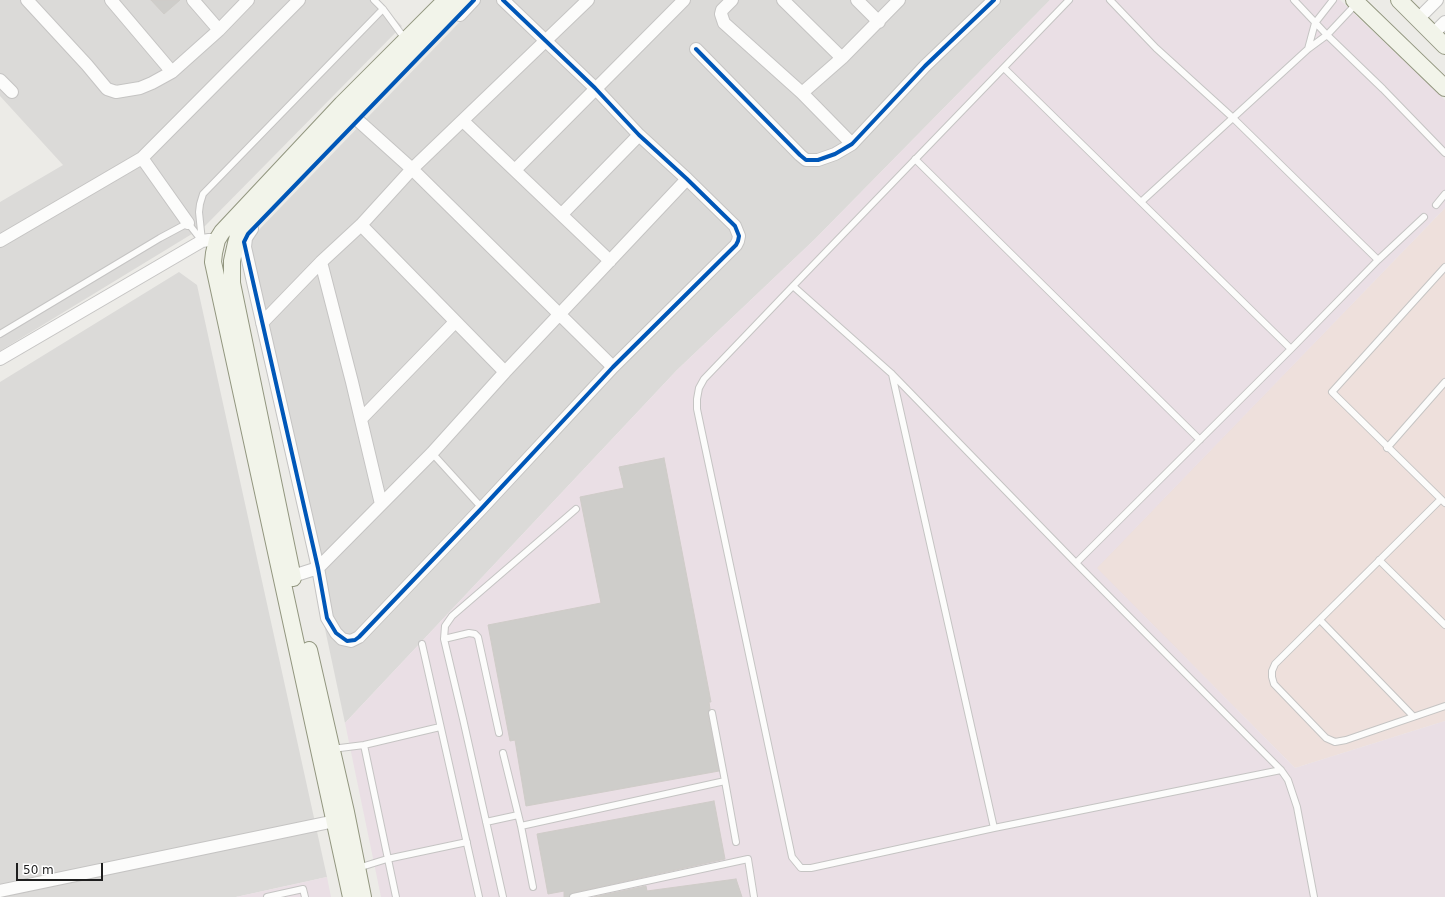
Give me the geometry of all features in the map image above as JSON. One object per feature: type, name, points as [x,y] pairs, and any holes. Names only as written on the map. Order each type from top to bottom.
[{"type":"main road","points":[[363,897],[346,812],[293,576],[270,497],[213,262],[214,252],[210,241],[222,232],[342,104],[446,0]]},
{"type":"main road","points":[[351,897],[270,497],[232,282],[232,261],[240,233],[245,226],[354,117],[464,0]]},
{"type":"main road","points":[[1399,0],[1445,46]]},
{"type":"main road","points":[[1355,2],[1445,88]]},
{"type":"street","points":[[27,0],[107,89],[116,92],[134,89],[152,83],[172,72],[219,30],[248,0]]},
{"type":"street","points":[[111,0],[172,72]]},
{"type":"street","points":[[193,0],[219,30]]},
{"type":"street","points":[[0,242],[142,158],[299,0]]},
{"type":"street","points":[[474,0],[354,117],[246,238],[245,247],[318,568],[325,610],[330,625],[342,639],[347,641],[355,640],[482,508],[613,366],[736,245],[738,241],[739,236],[735,226],[639,135],[595,88],[503,0]]},
{"type":"street","points":[[262,323],[361,225],[412,169],[546,42],[588,0]]},
{"type":"street","points":[[515,170],[684,0]]},
{"type":"street","points":[[732,0],[722,10],[721,14],[724,23],[802,93],[852,144]]},
{"type":"street","points":[[783,0],[842,58]]},
{"type":"street","points":[[857,0],[879,22]]},
{"type":"street","points":[[802,93],[842,58],[899,0]]},
{"type":"street","points":[[696,49],[806,160],[811,161],[826,158],[852,144],[925,66],[994,0]]},
{"type":"street","points":[[1418,18],[1437,0]]},
{"type":"street","points":[[1433,34],[1445,22]]},
{"type":"street","points":[[0,80],[12,92]]},
{"type":"street","points":[[354,117],[412,169],[559,315],[613,366]]},
{"type":"street","points":[[463,121],[610,260]]},
{"type":"street","points":[[562,214],[639,135]]},
{"type":"street","points":[[142,158],[188,223]]},
{"type":"street","points":[[293,576],[318,568],[432,453],[505,372],[687,179]]},
{"type":"street","points":[[361,225],[505,372]]},
{"type":"street","points":[[0,359],[210,241]]},
{"type":"street","points":[[322,262],[381,504]]},
{"type":"street","points":[[360,419],[455,322]]},
{"type":"street","points":[[0,891],[335,821]]},
{"type":"lane","points":[[374,0],[383,9],[406,40]]},
{"type":"lane","points":[[1069,0],[792,286],[704,379],[700,388],[697,399],[697,409],[702,436],[792,857],[800,868],[811,868],[994,828],[1281,770]]},
{"type":"lane","points":[[1110,0],[1156,48],[1232,117],[1378,260]]},
{"type":"lane","points":[[1294,0],[1315,23],[1383,89],[1445,153]]},
{"type":"lane","points":[[1308,49],[1315,23],[1333,0]]},
{"type":"lane","points":[[1142,202],[1232,117],[1308,49],[1327,35],[1355,2]]},
{"type":"lane","points":[[210,241],[199,212],[203,194],[383,9]]},
{"type":"lane","points":[[1004,68],[1291,349]]},
{"type":"lane","points":[[915,159],[1200,440]]},
{"type":"lane","points":[[1436,205],[1445,194]]},
{"type":"lane","points":[[1076,563],[1291,349],[1378,260],[1424,217]]},
{"type":"lane","points":[[0,334],[160,238],[188,223],[210,241]]},
{"type":"lane","points":[[1445,267],[1332,392],[1387,448],[1443,501],[1379,560],[1275,664],[1272,671],[1274,684],[1326,738],[1335,742],[1346,740],[1445,706]]},
{"type":"lane","points":[[792,286],[892,374],[1281,770],[1288,780],[1297,807],[1314,897]]},
{"type":"lane","points":[[892,374],[994,828]]},
{"type":"lane","points":[[1387,448],[1445,382]]},
{"type":"lane","points":[[432,453],[482,508]]},
{"type":"lane","points":[[503,897],[444,639],[445,626],[452,616],[576,509]]},
{"type":"lane","points":[[1379,560],[1445,625]]},
{"type":"lane","points":[[1320,620],[1413,716]]},
{"type":"lane","points":[[444,639],[469,633],[475,634],[479,639],[499,733]]},
{"type":"lane","points":[[422,644],[479,897]]},
{"type":"lane","points":[[712,713],[736,842]]},
{"type":"lane","points":[[331,749],[364,745],[440,727]]},
{"type":"lane","points":[[364,745],[396,897]]},
{"type":"lane","points":[[503,753],[533,887]]},
{"type":"lane","points":[[520,826],[725,781]]},
{"type":"lane","points":[[486,822],[518,815]]},
{"type":"lane","points":[[357,869],[387,859],[467,842]]},
{"type":"lane","points":[[573,897],[748,859],[754,897]]},
{"type":"lane","points":[[267,897],[303,889],[305,897]]},
{"type":"shaded area","points":[[0,0],[376,0],[402,26],[205,226],[0,351],[0,202],[63,165],[0,96]]},
{"type":"shaded area","points":[[481,0],[1050,0],[815,239],[677,370],[345,723],[246,257],[251,238]]},
{"type":"shaded area","points":[[1050,0],[1340,0],[1445,100],[1445,208],[1097,568],[1295,768],[1445,721],[1445,897],[381,897],[345,723],[677,370],[815,239]]},
{"type":"shaded area","points":[[1445,208],[1445,721],[1295,768],[1096,568]]},
{"type":"shaded area","points":[[179,272],[197,285],[327,877],[236,897],[0,897],[0,382]]},
{"type":"shaded area","points":[[327,877],[331,897],[236,897]]},
{"type":"building","points":[[151,0],[180,0],[164,14]]},
{"type":"building","points":[[664,458],[711,702],[709,702],[710,709],[708,714],[719,771],[526,806],[515,740],[510,741],[488,625],[601,603],[580,497],[624,488],[619,467]]},
{"type":"building","points":[[714,801],[725,859],[572,893],[569,897],[564,897],[564,891],[548,894],[537,834]]},
{"type":"building","points":[[736,879],[742,897],[594,897],[646,886],[647,891]]},
{"type":"cycle path","points":[[474,0],[248,234],[244,242],[318,568],[327,618],[336,633],[347,641],[355,640],[359,637],[613,367],[736,245],[738,241],[739,236],[735,226],[639,135],[595,88],[503,0]]},
{"type":"cycle path","points":[[696,49],[800,155],[806,160],[818,160],[835,154],[852,144],[925,66],[994,0]]}]
